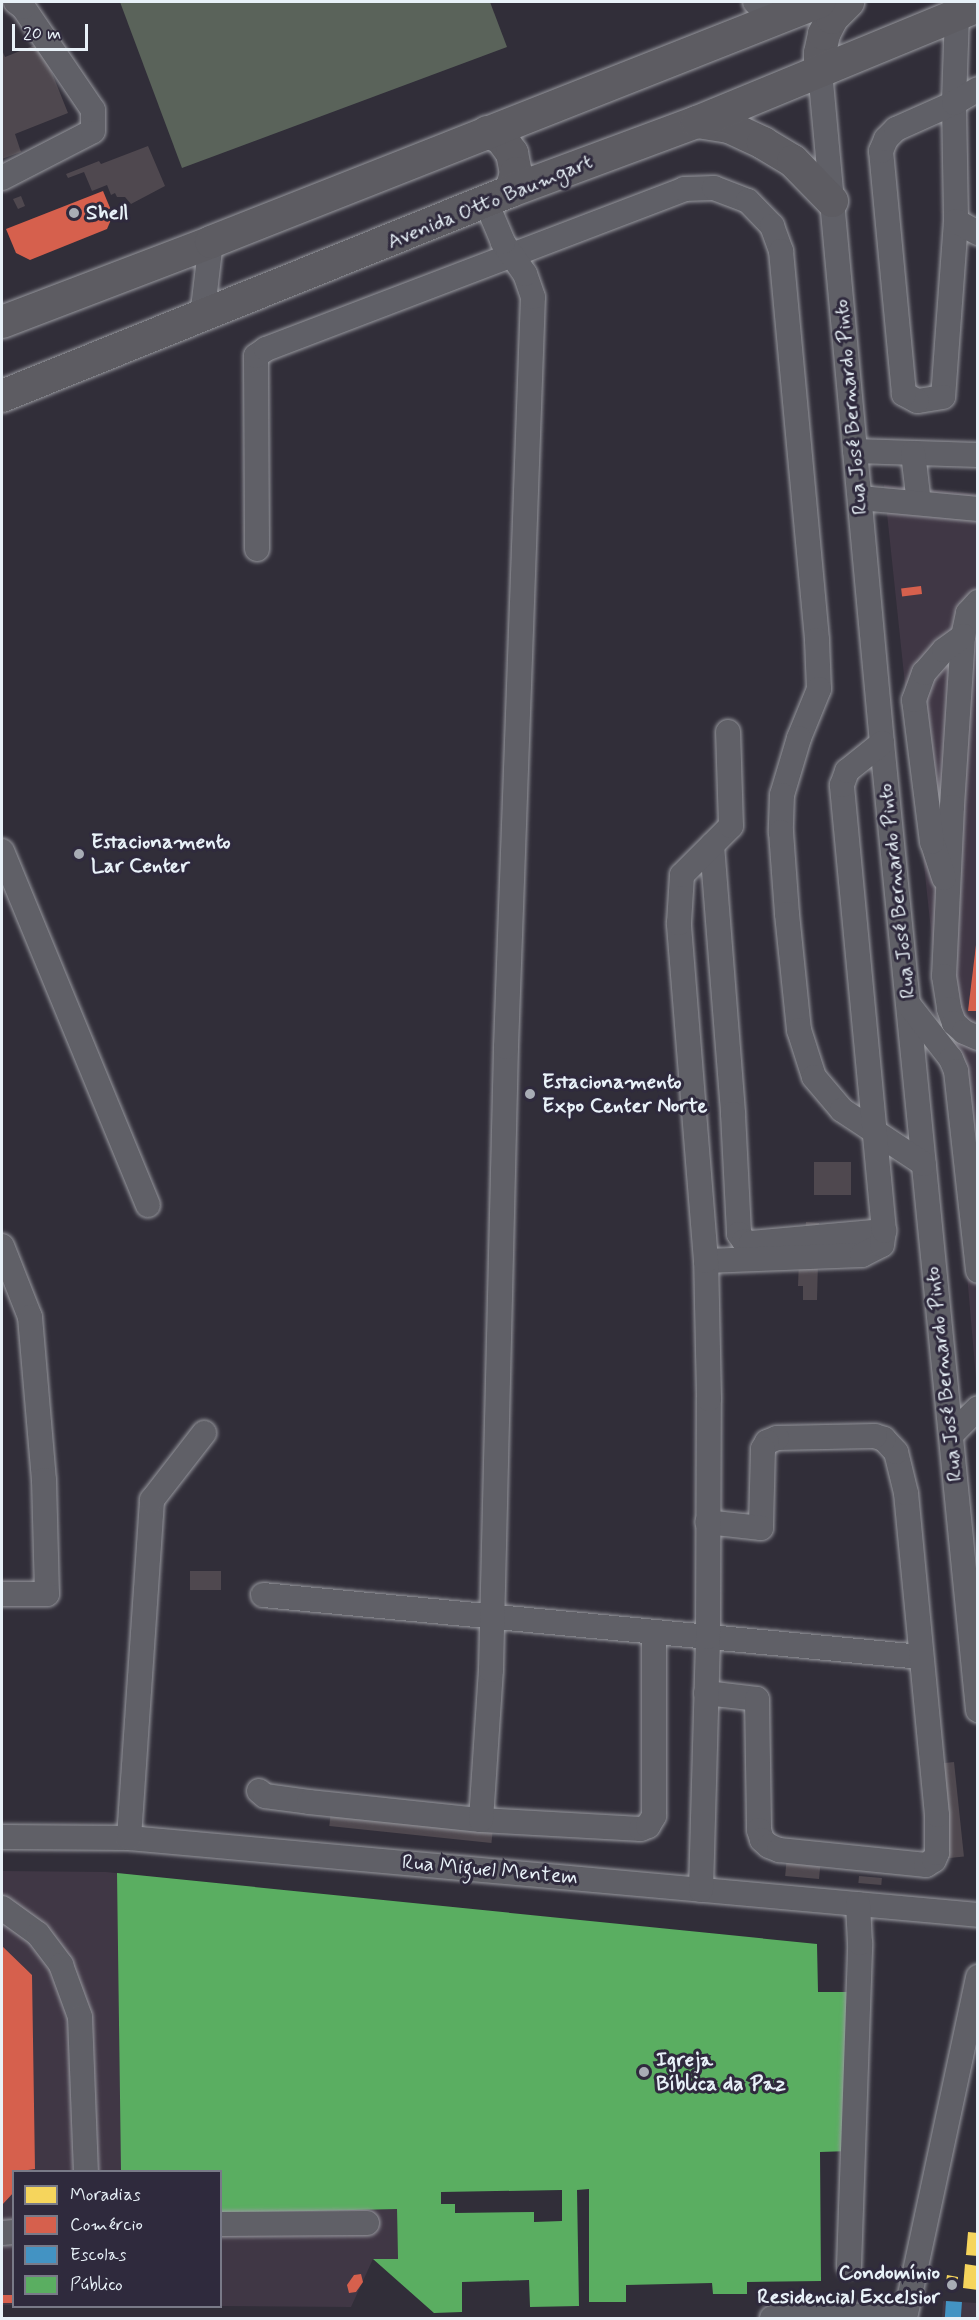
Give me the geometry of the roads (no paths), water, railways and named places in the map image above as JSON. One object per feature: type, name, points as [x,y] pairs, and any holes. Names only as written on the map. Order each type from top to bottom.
[{"type":"main road","points":[[2,322],[487,132],[764,10],[819,2]]},
{"type":"main road","points":[[820,71],[820,53],[824,34],[832,18],[849,2]]},
{"type":"main road","name":"Avenida Otto Baumgart","points":[[2,396],[498,197],[697,122],[967,10]]},
{"type":"main road","points":[[697,122],[729,128],[763,143],[793,161],[832,201]]},
{"type":"main road","points":[[487,132],[501,138],[512,153],[516,173],[498,197]]},
{"type":"street","points":[[2,178],[93,131],[93,110],[23,7],[16,2]]},
{"type":"street","points":[[967,10],[954,103],[956,221],[943,397],[917,401],[903,394],[881,151],[886,139],[896,129],[954,103],[978,89]]},
{"type":"street","name":"Rua José Bernardo Pinto","points":[[820,71],[882,743],[978,1710]]},
{"type":"street","points":[[257,549],[256,356],[266,349],[684,189],[714,188],[748,201],[772,226],[780,250],[817,640],[819,689],[799,738],[782,795],[782,832],[799,1030],[814,1077],[842,1110],[924,1164]]},
{"type":"street","points":[[482,1820],[492,1616],[506,1035],[533,297],[525,274],[503,242],[498,197]]},
{"type":"street","points":[[956,221],[978,233]]},
{"type":"street","points":[[202,317],[211,242]]},
{"type":"street","points":[[855,451],[978,455]]},
{"type":"street","points":[[914,453],[919,503]]},
{"type":"street","points":[[860,498],[978,509]]},
{"type":"street","points":[[978,602],[968,614],[963,636],[944,976],[949,1009],[954,1023],[964,1032],[978,1038]]},
{"type":"street","points":[[948,889],[932,842],[914,700],[924,673],[944,650],[963,636]]},
{"type":"street","points":[[701,1890],[708,1637],[709,1399],[706,1261],[680,923],[682,875],[731,826],[728,732]]},
{"type":"street","points":[[706,1261],[862,1255],[882,1245],[885,1231],[842,785],[847,771],[882,743]]},
{"type":"street","points":[[712,845],[738,1180],[739,1234],[744,1241],[782,1242],[885,1231]]},
{"type":"street","points":[[2,851],[148,1204]]},
{"type":"street","points":[[909,1005],[951,1059],[956,1071],[976,1230],[978,1271]]},
{"type":"street","points":[[2,1246],[30,1317],[44,1480],[47,1594],[2,1594]]},
{"type":"street","points":[[951,1435],[978,1408]]},
{"type":"street","points":[[129,1838],[152,1500],[204,1432]]},
{"type":"street","points":[[706,1693],[757,1699],[759,1830],[762,1840],[769,1846],[779,1851],[926,1865],[934,1860],[937,1853],[937,1815],[906,1493],[896,1452],[884,1439],[875,1436],[788,1438],[767,1442],[761,1459],[761,1528],[707,1522]]},
{"type":"street","points":[[263,1595],[921,1658]]},
{"type":"street","points":[[260,1791],[266,1796],[309,1802],[482,1820],[633,1830],[648,1826],[654,1816],[655,1784],[654,1632]]},
{"type":"street","name":"Rua Miguel Mentem","points":[[2,1837],[129,1838],[978,1915]]},
{"type":"street","points":[[849,2266],[860,1943],[858,1904]]},
{"type":"street","points":[[2,1908],[38,1934],[62,1965],[80,2017],[86,2170]]},
{"type":"street","points":[[772,2319],[905,2316],[978,1977]]},
{"type":"street","points":[[222,2224],[367,2223]]},
{"type":"place","name":"Shell","points":[[74,213]]},
{"type":"place","name":"Estacionamento Lar Center","points":[[79,854]]},
{"type":"place","name":"Estacionamento Expo Center Norte","points":[[530,1094]]},
{"type":"place","name":"Igreja Bíblica da Paz","points":[[644,2072]]},
{"type":"place","name":"Condomínio Residencial Excelsior","points":[[952,2285]]}]
